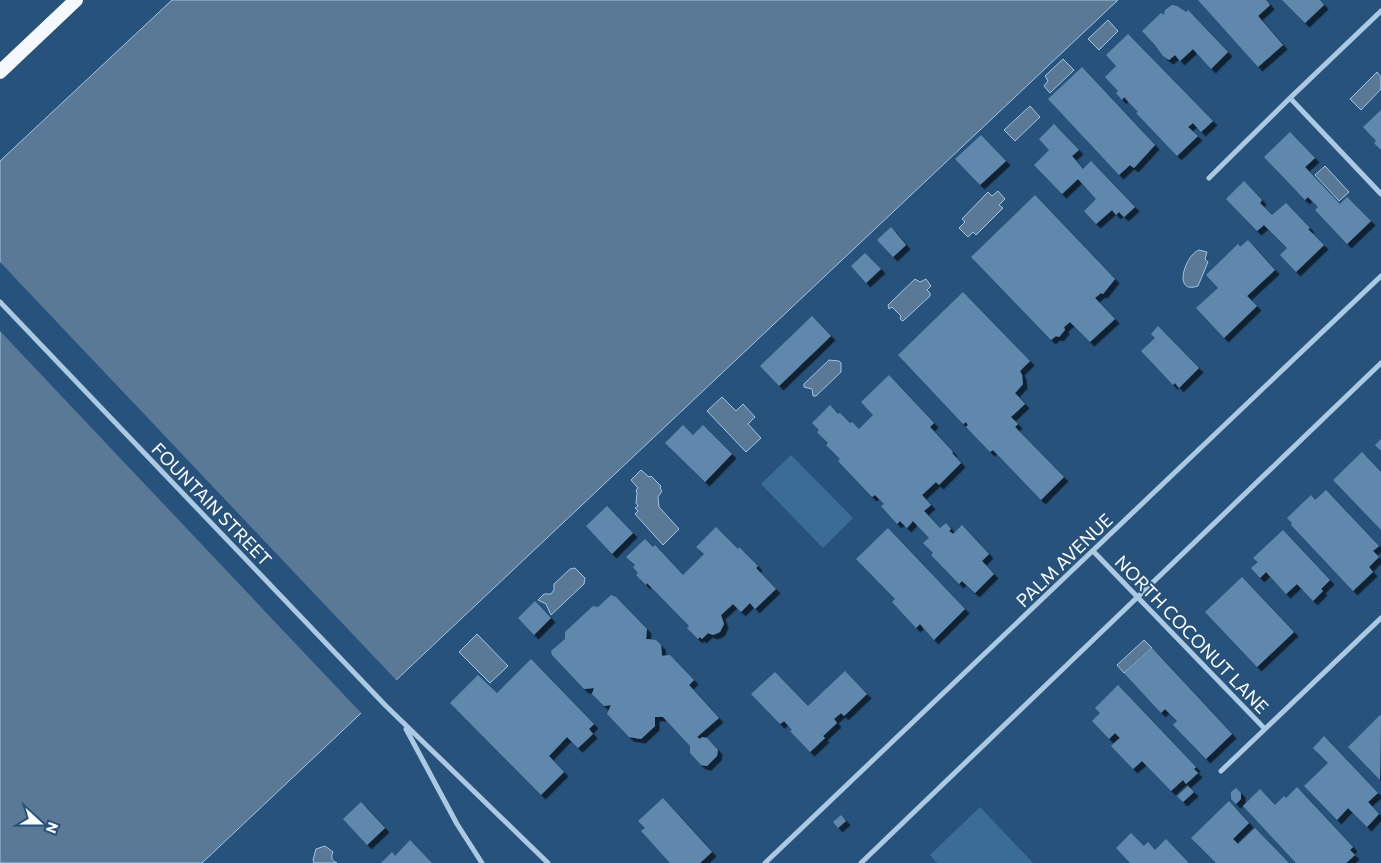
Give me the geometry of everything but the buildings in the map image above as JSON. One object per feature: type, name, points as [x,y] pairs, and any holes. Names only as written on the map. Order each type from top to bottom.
[{"type":"highway","points":[[0,72],[76,0]]},
{"type":"street","points":[[1209,178],[1381,11]]},
{"type":"street","points":[[1290,98],[1381,194]]},
{"type":"street","name":"PALM AVENUE","points":[[765,863],[1381,276]]},
{"type":"street","name":"FOUNTAIN STREET","points":[[0,302],[386,706],[548,863]]},
{"type":"street","points":[[861,863],[1381,363]]},
{"type":"street","name":"NORTH COCONUT LANE","points":[[1093,551],[1265,729],[1381,618]]},
{"type":"street","name":"FOUNTAIN STREET","points":[[404,724],[457,824],[482,863]]},
{"type":"street","points":[[1220,771],[1265,729]]},
{"type":"shaded area","points":[[172,0],[1118,0],[202,863],[0,863],[0,161]]},
{"type":"shaded area","points":[[1108,20],[1118,31],[1099,50],[1088,39]]},
{"type":"shaded area","points":[[1063,59],[1074,70],[1050,93],[1044,86],[1048,81],[1045,76]]},
{"type":"shaded area","points":[[1377,72],[1381,77],[1381,89],[1361,110],[1350,99]]},
{"type":"shaded area","points":[[1030,106],[1040,117],[1015,141],[1004,130]]},
{"type":"shaded area","points":[[1325,166],[1349,192],[1339,201],[1315,175]]},
{"type":"shaded area","points":[[998,191],[1005,199],[999,205],[1003,208],[976,235],[973,232],[968,237],[959,228],[965,222],[962,219],[988,192],[992,196]]},
{"type":"shaded area","points":[[1199,250],[1207,252],[1205,259],[1208,262],[1198,286],[1190,287],[1185,285],[1183,280],[1184,273],[1189,259]]},
{"type":"shaded area","points":[[915,279],[920,282],[926,279],[931,286],[927,290],[930,296],[903,321],[900,318],[901,316],[892,307],[889,309],[888,305]]},
{"type":"shaded area","points":[[829,360],[841,363],[841,372],[816,396],[813,396],[812,389],[804,387],[804,384]]},
{"type":"shaded area","points":[[722,397],[736,411],[743,404],[755,417],[748,424],[761,438],[746,452],[707,411]]},
{"type":"shaded area","points":[[791,455],[853,518],[823,548],[761,484]]},
{"type":"shaded area","points":[[641,470],[649,477],[651,476],[661,486],[662,491],[658,497],[659,507],[679,529],[663,545],[635,514],[638,511],[635,508],[638,506],[636,503],[636,490],[638,488],[631,480]]},
{"type":"shaded area","points":[[575,568],[585,578],[584,584],[551,615],[546,604],[538,600],[544,594],[551,594],[554,590],[554,584],[570,569]]},
{"type":"shaded area","points":[[477,634],[508,666],[490,683],[459,652]]},
{"type":"shaded area","points":[[1144,640],[1152,648],[1124,673],[1117,665]]},
{"type":"shaded area","points":[[980,807],[1033,863],[937,863],[930,855]]},
{"type":"shaded area","points":[[325,846],[333,852],[332,858],[337,863],[314,863],[316,849]]},
{"type":"pier","points":[[0,262],[398,682],[363,715],[0,331]]}]
